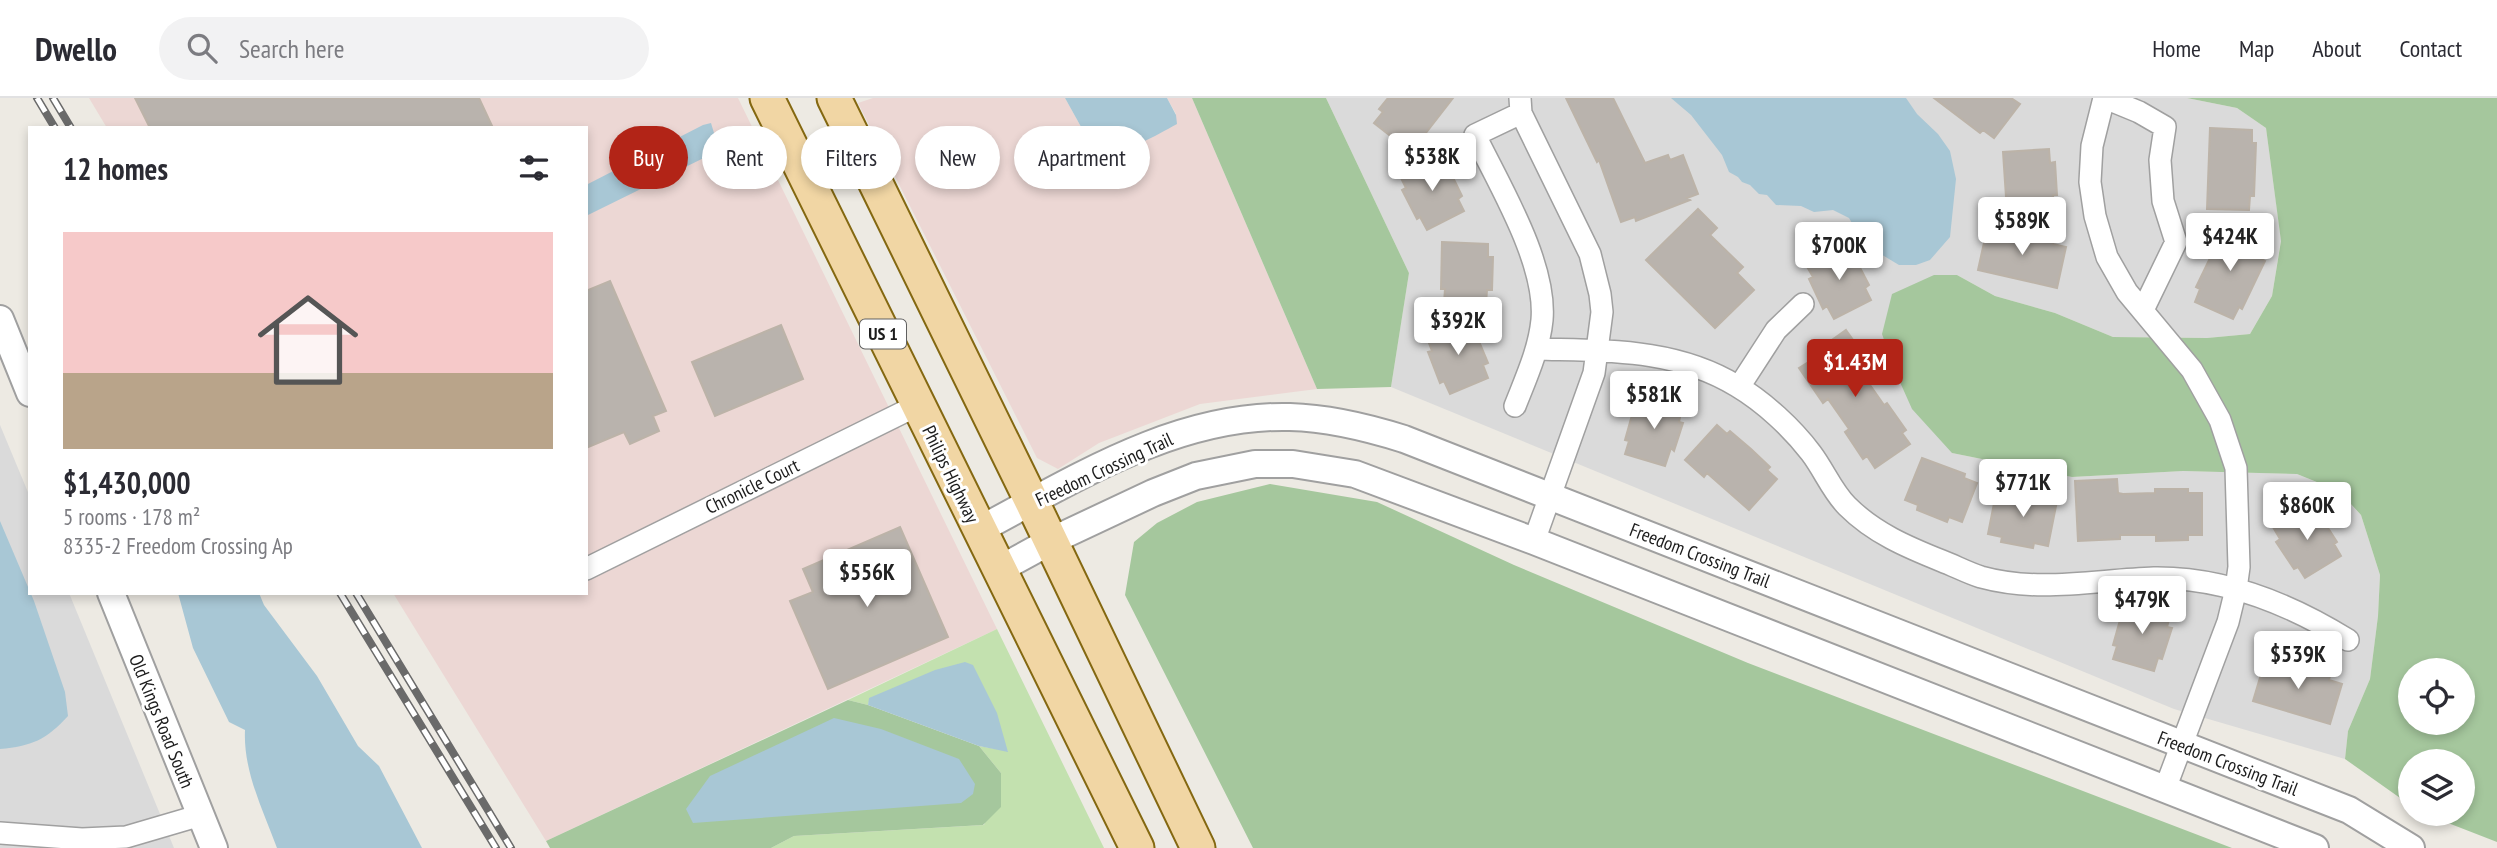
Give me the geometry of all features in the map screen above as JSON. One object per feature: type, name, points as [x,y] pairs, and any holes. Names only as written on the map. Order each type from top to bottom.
[{"type":"main road","name":"Philips Highway","points":[[768,98],[1137,848]]},
{"type":"main road","points":[[834,98],[1198,848]]},
{"type":"street","points":[[2143,310],[2176,242],[2163,201],[2160,160],[2165,127],[2139,112],[2104,98],[2092,146],[2090,182],[2095,216],[2107,257],[2127,292],[2192,370],[2220,419],[2236,468],[2239,567],[2236,589],[2228,622],[2165,789]]},
{"type":"street","points":[[1515,406],[1537,349],[1542,317],[1538,278],[1524,236],[1475,135],[1520,106],[1590,254],[1602,312],[1594,373],[1534,541]]},
{"type":"street","points":[[1739,387],[1776,330],[1803,304]]},
{"type":"street","points":[[0,319],[28,388]]},
{"type":"street","points":[[1537,349],[1635,352],[1676,360],[1717,375],[1739,387],[1779,419],[1811,452],[1845,503],[1867,524],[1896,542],[1980,576],[2023,585],[2061,586],[2158,578],[2202,582],[2236,589],[2286,606],[2348,640]]},
{"type":"street","name":"Chronicle Court","points":[[588,568],[918,405]]},
{"type":"street","name":"Freedom Crossing Trail","points":[[979,530],[1156,441],[1200,428],[1252,418],[1314,418],[1371,428],[2349,810],[2411,848]]},
{"type":"street","points":[[1252,418],[1255,464]]},
{"type":"street","points":[[998,570],[1051,541],[1196,476],[1255,464],[1293,464],[1355,474],[1534,541],[2315,848]]},
{"type":"street","name":"Old Kings Road South","points":[[112,595],[214,848]]},
{"type":"street","points":[[0,833],[82,839],[126,837],[201,815]]},
{"type":"shaded area","points":[[89,98],[738,98],[752,126],[702,126],[702,189],[782,189],[997,629],[546,841],[394,595],[588,595],[588,126],[106,126]]},
{"type":"shaded area","points":[[873,98],[1065,98],[1081,126],[1014,126],[1014,189],[1150,189],[1150,126],[1176,114],[1167,98],[1192,98],[1317,389],[1200,404],[1099,443],[1058,469],[1037,458],[901,188],[901,126],[870,126],[858,103]]},
{"type":"shaded area","points":[[1326,98],[2187,98],[2237,108],[2266,128],[2281,240],[2272,296],[2250,334],[2207,338],[2113,337],[2055,313],[1995,296],[1957,275],[1934,275],[1952,453],[2072,477],[2183,471],[2297,474],[2338,491],[2361,515],[2380,575],[2370,679],[2348,731],[2345,759],[2174,709],[1391,387],[1409,273]]},
{"type":"shaded area","points":[[0,425],[28,492],[28,595],[70,595],[174,848],[0,848]]},
{"type":"green space","points":[[1192,98],[1326,98],[1409,273],[1391,387],[1317,389]]},
{"type":"green space","points":[[2187,98],[2497,98],[2497,842],[2456,826],[2475,826],[2475,749],[2398,749],[2398,797],[2345,759],[2348,731],[2370,679],[2380,575],[2361,515],[2339,491],[2297,474],[2183,471],[2072,477],[1952,453],[1912,409],[1882,334],[1892,294],[1934,275],[1957,275],[1995,296],[2055,313],[2113,337],[2207,338],[2250,334],[2272,296],[2281,241],[2266,128],[2237,108]]},
{"type":"green space","points":[[1270,484],[1377,502],[1514,565],[1748,663],[2232,848],[1253,848],[1125,595],[1134,542],[1157,523],[1197,502]]},
{"type":"green space","points":[[997,629],[1104,848],[771,848],[794,836],[984,825],[1001,773],[979,746],[1008,751],[870,698],[868,705],[848,700]]},
{"type":"green space","points":[[848,700],[979,746],[1001,773],[1001,807],[983,825],[794,836],[771,848],[550,848],[546,841]]},
{"type":"water","points":[[1065,98],[1167,98],[1176,115],[1177,124],[1150,138],[1150,126],[1081,126]]},
{"type":"water","points":[[1671,98],[1906,98],[1950,151],[1956,179],[1950,237],[1930,260],[1916,265],[1899,265],[1864,244],[1849,218],[1833,210],[1814,212],[1801,206],[1776,205],[1767,195],[1759,194],[1729,172],[1722,155],[1691,115]]},
{"type":"water","points":[[711,123],[712,126],[702,126],[702,159],[688,166],[688,133],[703,125]]},
{"type":"water","points":[[609,173],[609,189],[641,189],[588,215],[588,184]]},
{"type":"water","points":[[0,521],[28,587],[28,595],[31,595],[34,601],[65,692],[68,716],[53,731],[38,740],[0,749]]},
{"type":"water","points":[[179,595],[260,595],[264,605],[317,676],[358,746],[379,766],[422,848],[277,848],[251,775],[245,730],[229,722],[193,648]]},
{"type":"water","points":[[965,662],[973,665],[997,713],[1008,752],[979,746],[868,705],[869,698],[935,670]]},
{"type":"water","points":[[834,718],[881,729],[959,759],[975,784],[973,794],[961,803],[693,823],[686,809],[710,776]]},
{"type":"building","points":[[135,98],[479,98],[492,126],[149,126]]},
{"type":"building","points":[[1388,98],[1453,98],[1411,152],[1374,123],[1383,112],[1379,109]]},
{"type":"building","points":[[1566,98],[1613,98],[1645,163],[1668,155],[1670,160],[1683,155],[1698,194],[1687,198],[1690,200],[1636,221],[1635,217],[1621,222],[1599,160],[1597,162]]},
{"type":"building","points":[[1934,98],[2011,98],[2020,104],[1994,138],[1983,130],[1980,133]]},
{"type":"building","points":[[2210,128],[2252,130],[2252,143],[2256,143],[2254,196],[2250,196],[2249,210],[2207,209]]},
{"type":"building","points":[[2049,149],[2050,163],[2055,162],[2057,195],[2053,195],[2054,209],[2007,212],[2003,152]]},
{"type":"building","points":[[1438,157],[1444,169],[1448,167],[1462,196],[1458,199],[1464,211],[1427,230],[1420,217],[1417,219],[1402,190],[1406,188],[1400,176]]},
{"type":"building","points":[[1698,209],[1717,228],[1710,235],[1743,267],[1737,273],[1754,290],[1715,328],[1646,260]]},
{"type":"building","points":[[2225,227],[2267,247],[2261,259],[2265,261],[2242,309],[2239,307],[2233,319],[2195,302],[2200,289],[2196,287]]},
{"type":"building","points":[[1987,229],[2053,239],[2053,244],[2066,247],[2057,288],[1978,270]]},
{"type":"building","points":[[1442,242],[1488,244],[1488,257],[1493,257],[1492,290],[1487,290],[1486,304],[1444,303],[1445,289],[1441,289]]},
{"type":"building","points":[[1844,246],[1850,258],[1854,256],[1869,285],[1865,288],[1871,300],[1834,319],[1827,306],[1823,309],[1809,279],[1813,277],[1806,265]]},
{"type":"building","points":[[610,281],[666,411],[653,416],[659,431],[630,444],[624,432],[588,447],[588,290]]},
{"type":"building","points":[[1470,320],[1488,363],[1483,365],[1488,378],[1450,394],[1444,381],[1440,383],[1428,352],[1432,351],[1427,338]]},
{"type":"building","points":[[781,325],[803,379],[715,416],[692,362]]},
{"type":"building","points":[[1846,330],[1873,368],[1863,375],[1906,430],[1902,433],[1910,444],[1875,468],[1867,456],[1863,459],[1845,432],[1849,429],[1828,399],[1823,403],[1799,368],[1810,361],[1808,357]]},
{"type":"building","points":[[1642,396],[1682,408],[1679,422],[1683,423],[1674,451],[1671,448],[1665,466],[1625,454],[1629,441],[1625,440],[1634,408],[1638,409]]},
{"type":"building","points":[[1717,425],[1727,434],[1730,431],[1751,449],[1770,467],[1767,470],[1777,479],[1749,510],[1707,473],[1704,477],[1685,460]]},
{"type":"building","points":[[1922,458],[1965,474],[1964,478],[1977,483],[1962,522],[1949,517],[1947,522],[1917,510],[1918,505],[1905,500]]},
{"type":"building","points":[[2117,479],[2118,493],[2123,494],[2155,493],[2155,489],[2188,489],[2188,493],[2202,493],[2202,535],[2188,535],[2188,540],[2156,541],[2156,535],[2120,535],[2120,539],[2078,541],[2075,481]]},
{"type":"building","points":[[2011,492],[2057,501],[2048,546],[2034,543],[2033,548],[2001,542],[2002,537],[1988,534],[1996,493],[2010,496]]},
{"type":"building","points":[[2308,505],[2316,517],[2319,514],[2337,542],[2334,544],[2341,556],[2305,578],[2298,567],[2294,569],[2276,542],[2280,539],[2273,527]]},
{"type":"building","points":[[900,527],[948,637],[828,689],[790,601],[813,592],[803,569]]},
{"type":"building","points":[[2130,602],[2171,613],[2167,627],[2172,628],[2162,659],[2158,658],[2154,671],[2113,659],[2117,646],[2113,645],[2122,613],[2126,615]]},
{"type":"building","points":[[2265,661],[2278,665],[2279,662],[2330,676],[2329,680],[2342,684],[2330,724],[2253,701]]},
{"type":"railway","points":[[37,98],[54,126]]},
{"type":"railway","points":[[53,98],[70,126]]},
{"type":"railway","points":[[341,595],[496,848]]},
{"type":"railway","points":[[357,595],[511,848]]}]
